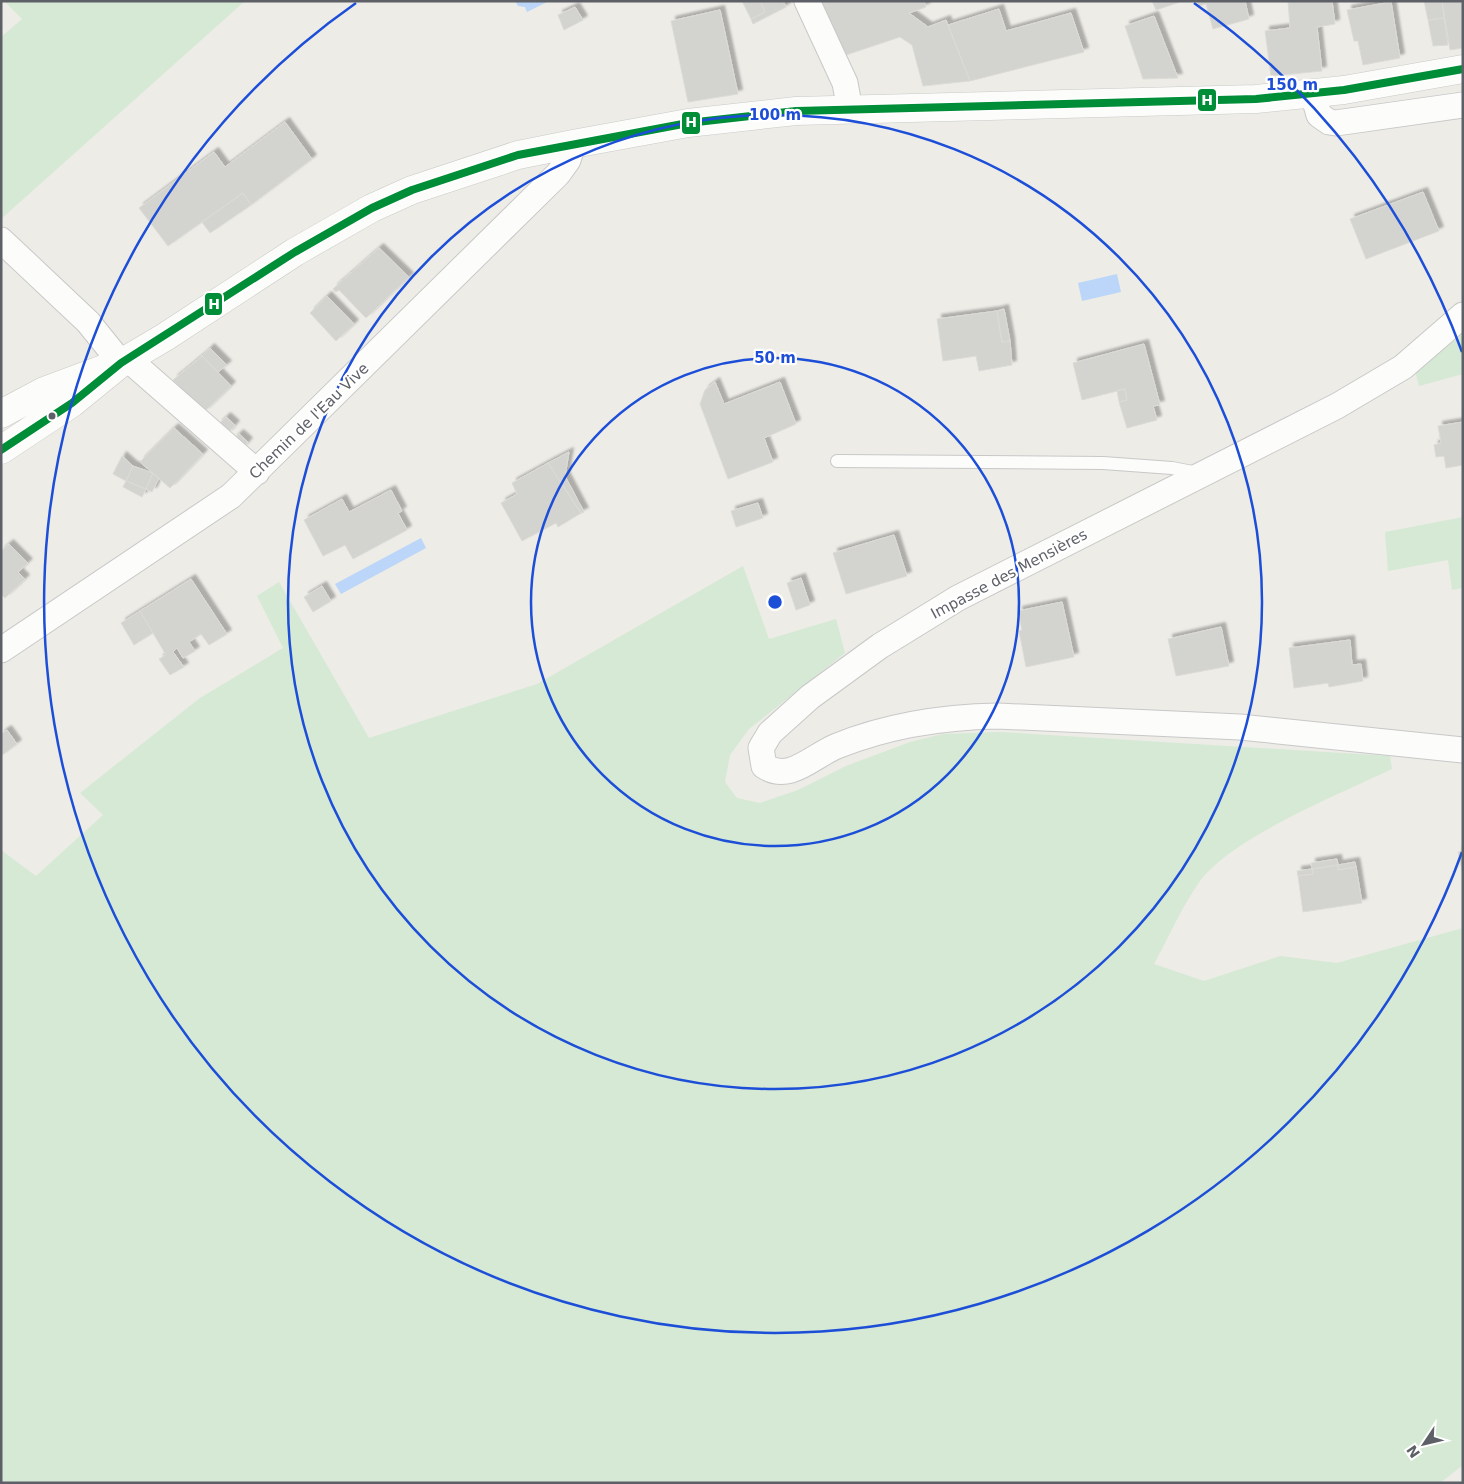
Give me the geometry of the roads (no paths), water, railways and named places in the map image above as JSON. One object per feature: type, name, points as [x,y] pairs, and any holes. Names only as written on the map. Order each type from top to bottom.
[{"type":"main road","points":[[1,450],[72,403],[124,361],[295,252],[372,208],[412,190],[518,155],[742,115],[850,110],[1256,99],[1313,94],[1463,69]]},
{"type":"main road","points":[[1,414],[44,391],[124,361]]},
{"type":"street","points":[[807,1],[845,83],[850,110]]},
{"type":"street","points":[[1313,94],[1319,115],[1329,122],[1369,119],[1463,105]]},
{"type":"street","name":"Chemin de l'Eau Vive","points":[[1,650],[74,599],[207,513],[257,472],[558,174],[568,160],[573,144]]},
{"type":"street","points":[[1,240],[88,322],[124,361],[257,472]]},
{"type":"street","name":"Impasse des Mensières","points":[[1463,315],[1403,368],[1336,406],[1205,474],[958,598],[880,646],[810,697],[770,733],[762,748],[764,766],[782,773],[794,769],[835,747],[873,733],[915,722],[963,717],[1101,720],[1240,727],[1463,750]]},
{"type":"lane","points":[[837,461],[1103,463],[1172,468],[1205,474]]},
{"type":"water","points":[[515,1],[549,1],[527,12],[525,7],[518,6]]},
{"type":"water","points":[[1117,274],[1121,292],[1082,301],[1078,283]]},
{"type":"water","points":[[421,538],[426,548],[341,594],[335,584]]}]
